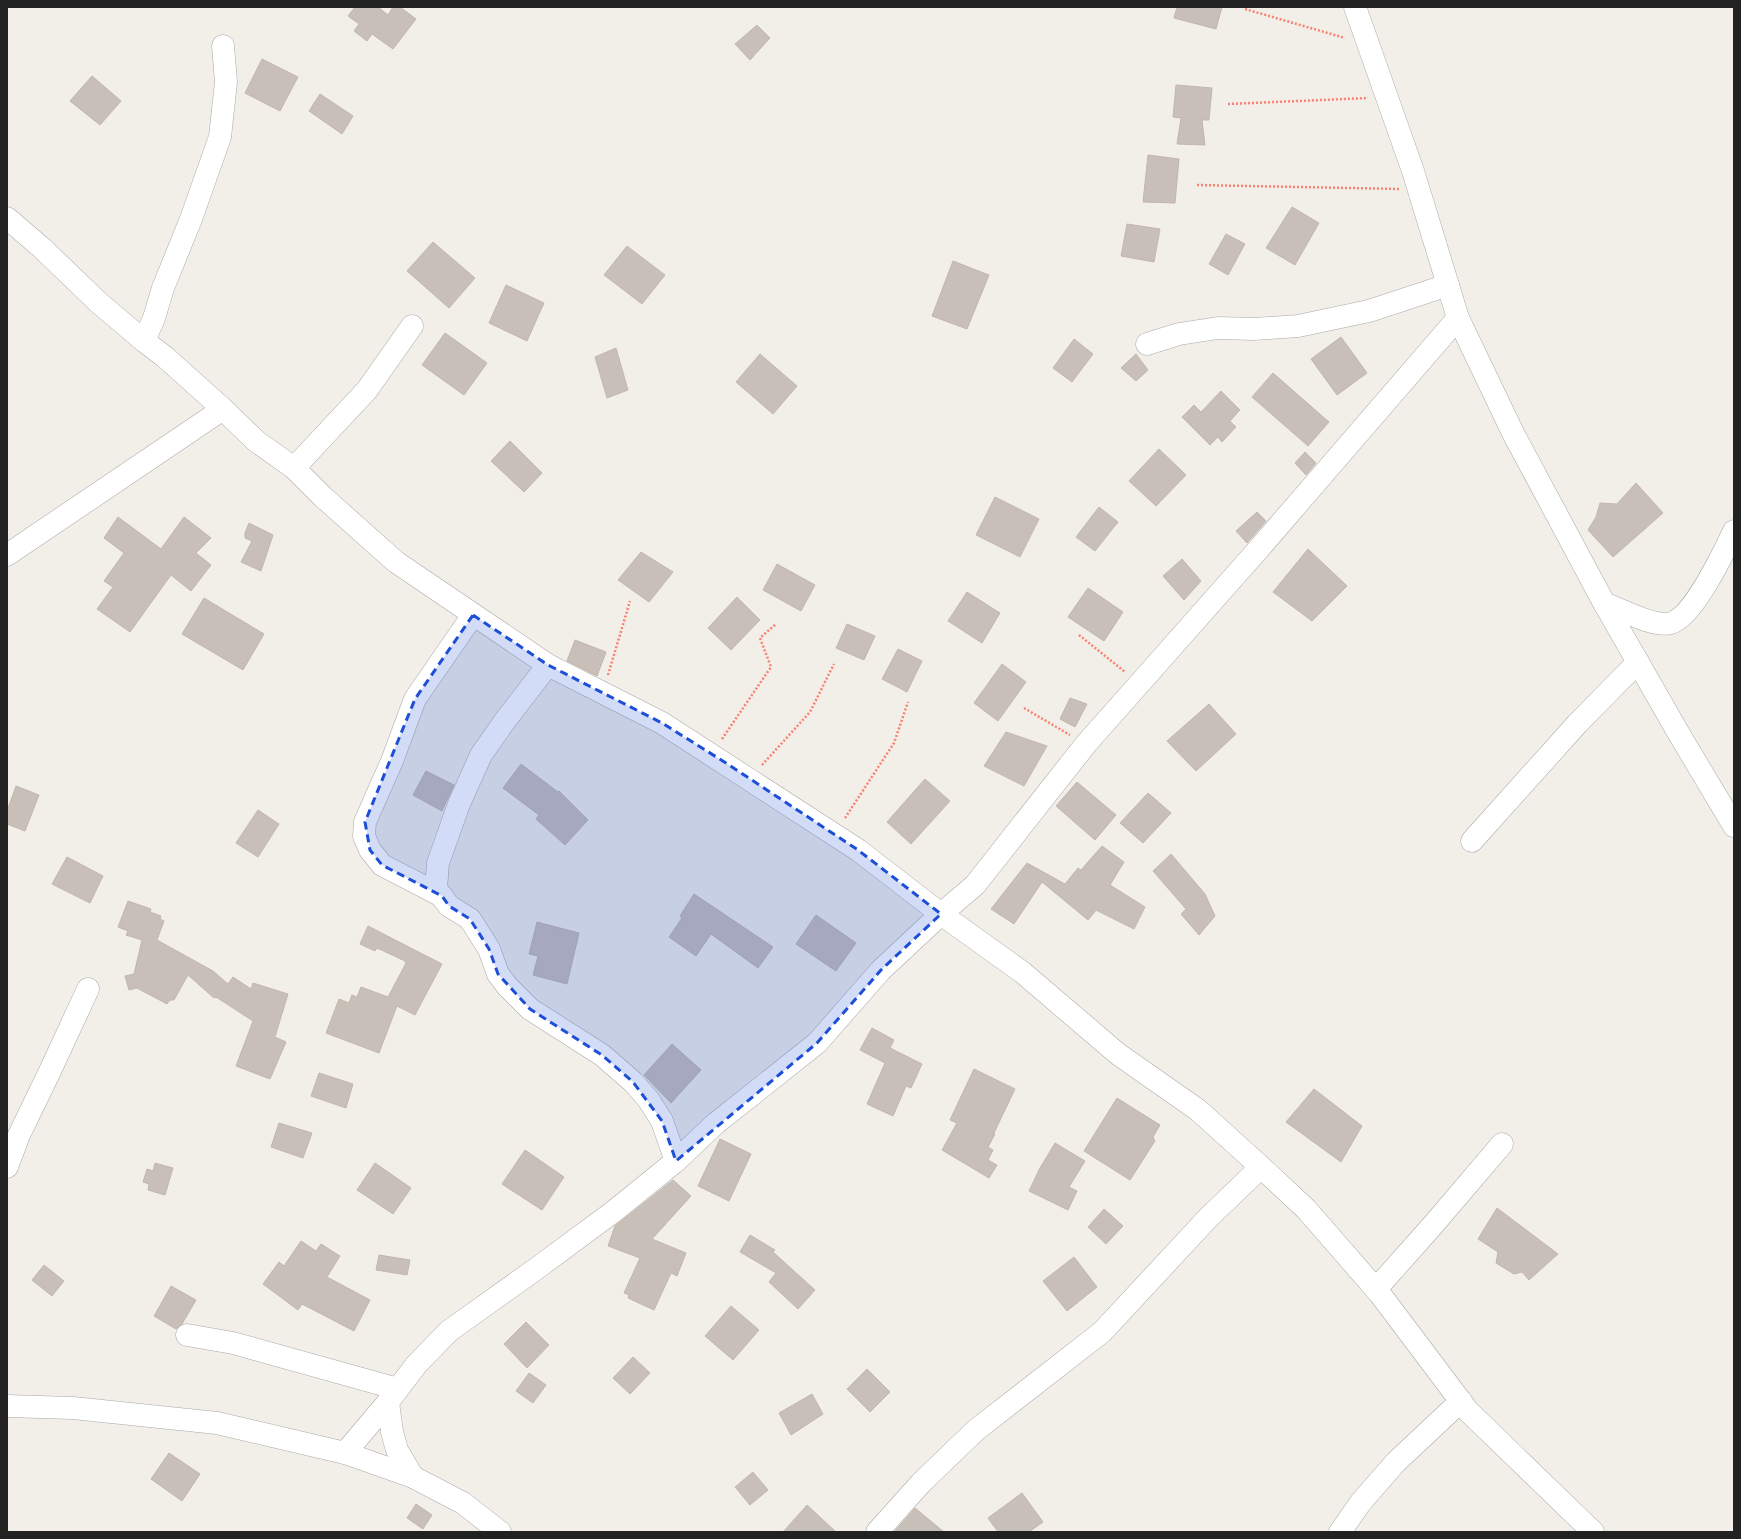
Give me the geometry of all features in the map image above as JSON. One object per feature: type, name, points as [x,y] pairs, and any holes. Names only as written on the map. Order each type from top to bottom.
[{"type":"street","points":[[1355,7],[1418,190],[1458,318],[1513,433],[1604,603],[1734,826]]},
{"type":"street","points":[[144,341],[154,318],[163,288],[191,219],[220,137],[226,82],[223,46]]},
{"type":"street","points":[[7,218],[42,248],[98,302],[165,357],[256,441],[294,468],[323,497],[396,562],[548,665],[662,723],[750,778],[858,850],[941,914],[1022,972],[1118,1054],[1198,1110],[1262,1167],[1306,1210],[1376,1289],[1468,1411],[1593,1532]]},
{"type":"street","points":[[1147,344],[1179,334],[1218,328],[1254,329],[1298,326],[1369,311],[1448,285]]},
{"type":"street","points":[[345,1453],[393,1396],[416,1365],[449,1331],[540,1266],[676,1161],[715,1124],[817,1043],[881,970],[941,914],[975,885],[1086,744],[1140,684],[1458,318]]},
{"type":"street","points":[[294,468],[367,390],[412,326]]},
{"type":"street","points":[[7,555],[223,409]]},
{"type":"street","points":[[1604,603],[1656,623],[1670,624],[1680,619],[1693,604],[1722,556],[1734,531]]},
{"type":"street","points":[[442,896],[382,865],[370,850],[364,836],[365,822],[392,761],[415,699],[473,615]]},
{"type":"street","points":[[1472,841],[1577,724],[1638,662]]},
{"type":"street","points":[[548,665],[504,722],[482,755],[459,804],[438,863],[436,889],[449,906],[470,919],[489,949],[498,974],[507,986],[530,1009],[602,1055],[633,1082],[648,1098],[662,1121],[676,1161]]},
{"type":"street","points":[[7,1167],[19,1135],[88,989]]},
{"type":"street","points":[[1376,1289],[1434,1225],[1502,1144]]},
{"type":"street","points":[[877,1532],[921,1483],[976,1430],[1102,1332],[1202,1224],[1262,1167]]},
{"type":"street","points":[[187,1335],[233,1343],[393,1396]]},
{"type":"street","points":[[393,1396],[392,1432],[397,1450],[413,1477]]},
{"type":"street","points":[[1340,1532],[1361,1502],[1396,1462],[1461,1401]]},
{"type":"street","points":[[7,1406],[73,1408],[217,1423],[345,1453],[413,1477],[463,1503],[500,1532]]},
{"type":"path","points":[[1245,9],[1368,44]]},
{"type":"path","points":[[1228,104],[1387,98]]},
{"type":"path","points":[[1197,185],[1418,190]]},
{"type":"path","points":[[602,693],[630,601]]},
{"type":"path","points":[[712,754],[771,667],[760,638],[776,624]]},
{"type":"path","points":[[1079,635],[1140,684]]},
{"type":"path","points":[[750,778],[810,712],[834,664]]},
{"type":"path","points":[[834,834],[894,743],[908,702]]},
{"type":"path","points":[[1024,708],[1086,744]]},
{"type":"highlighted area","points":[[473,615],[548,665],[662,723],[726,763],[858,850],[941,914],[881,970],[817,1043],[676,1161],[662,1121],[633,1082],[602,1055],[530,1009],[498,974],[489,949],[470,919],[449,906],[442,896],[382,865],[370,850],[365,822],[415,699]]},
{"type":"building","points":[[355,7],[378,7],[388,15],[393,7],[400,7],[416,19],[393,49],[372,34],[367,41],[354,31],[359,24],[348,16]]},
{"type":"building","points":[[1177,7],[1222,7],[1216,29],[1174,18]]},
{"type":"building","points":[[757,25],[770,38],[750,60],[735,44]]},
{"type":"building","points":[[262,59],[298,77],[280,111],[245,93]]},
{"type":"building","points":[[92,76],[121,101],[100,125],[70,101]]},
{"type":"building","points":[[1176,85],[1212,88],[1209,120],[1202,120],[1205,145],[1177,144],[1181,118],[1173,117]]},
{"type":"building","points":[[320,94],[353,116],[342,134],[309,111]]},
{"type":"building","points":[[1148,155],[1179,159],[1175,203],[1143,202]]},
{"type":"building","points":[[1292,207],[1319,223],[1295,265],[1266,248]]},
{"type":"building","points":[[1127,224],[1160,229],[1154,262],[1121,256]]},
{"type":"building","points":[[1226,234],[1245,244],[1228,275],[1209,264]]},
{"type":"building","points":[[433,242],[475,278],[449,308],[407,271]]},
{"type":"building","points":[[627,246],[665,275],[642,304],[604,275]]},
{"type":"building","points":[[953,261],[989,275],[967,329],[932,316]]},
{"type":"building","points":[[506,285],[544,303],[527,341],[489,323]]},
{"type":"building","points":[[445,333],[487,363],[464,395],[422,365]]},
{"type":"building","points":[[1341,337],[1367,373],[1337,395],[1311,359]]},
{"type":"building","points":[[1074,339],[1093,354],[1072,382],[1053,368]]},
{"type":"building","points":[[616,348],[628,390],[607,398],[595,357]]},
{"type":"building","points":[[760,354],[797,386],[773,414],[736,382]]},
{"type":"building","points":[[1136,354],[1148,370],[1136,381],[1121,368]]},
{"type":"building","points":[[1273,373],[1329,422],[1308,446],[1252,397]]},
{"type":"building","points":[[1221,391],[1240,410],[1230,421],[1236,427],[1222,442],[1218,437],[1210,445],[1182,417],[1194,405],[1201,412]]},
{"type":"building","points":[[510,441],[542,473],[524,492],[491,461]]},
{"type":"building","points":[[1159,449],[1186,475],[1156,506],[1129,481]]},
{"type":"building","points":[[1305,452],[1316,463],[1306,475],[1295,463]]},
{"type":"building","points":[[1636,483],[1663,513],[1613,557],[1588,530],[1596,517],[1600,503],[1617,504]]},
{"type":"building","points":[[995,497],[1039,519],[1020,557],[976,535]]},
{"type":"building","points":[[1099,507],[1118,522],[1095,551],[1076,537]]},
{"type":"building","points":[[1257,512],[1266,521],[1247,543],[1236,531]]},
{"type":"building","points":[[118,517],[161,549],[184,517],[211,538],[196,553],[211,565],[191,591],[171,575],[130,632],[97,609],[113,587],[104,581],[124,553],[104,538]]},
{"type":"building","points":[[249,523],[273,535],[261,571],[241,562],[252,541],[245,538],[245,533]]},
{"type":"building","points":[[1308,549],[1347,586],[1312,621],[1273,592]]},
{"type":"building","points":[[641,552],[673,572],[649,602],[618,580]]},
{"type":"building","points":[[1182,559],[1201,581],[1184,600],[1163,576]]},
{"type":"building","points":[[777,564],[815,585],[801,611],[763,590]]},
{"type":"building","points":[[1088,588],[1123,612],[1104,641],[1068,617]]},
{"type":"building","points":[[967,592],[1000,613],[982,643],[948,621]]},
{"type":"building","points":[[737,597],[760,620],[731,650],[708,628]]},
{"type":"building","points":[[204,598],[264,634],[243,670],[182,634]]},
{"type":"building","points":[[847,624],[875,636],[864,660],[836,648]]},
{"type":"building","points":[[575,640],[606,652],[597,676],[567,661]]},
{"type":"building","points":[[898,649],[922,661],[907,692],[882,679]]},
{"type":"building","points":[[1002,664],[1026,682],[998,721],[974,703]]},
{"type":"building","points":[[1070,698],[1087,704],[1075,727],[1060,719]]},
{"type":"building","points":[[1209,704],[1236,734],[1196,771],[1167,741]]},
{"type":"building","points":[[1006,732],[1047,746],[1024,786],[984,766]]},
{"type":"building","points":[[521,764],[558,792],[559,791],[588,820],[565,845],[536,819],[539,815],[503,788]]},
{"type":"building","points":[[426,771],[454,785],[442,811],[413,795]]},
{"type":"building","points":[[925,779],[950,801],[911,844],[887,822]]},
{"type":"building","points":[[1077,782],[1116,815],[1095,840],[1056,806]]},
{"type":"building","points":[[16,786],[39,795],[25,831],[7,824],[7,811]]},
{"type":"building","points":[[1148,793],[1171,813],[1143,843],[1120,823]]},
{"type":"building","points":[[258,810],[279,824],[258,857],[236,843]]},
{"type":"building","points":[[1102,846],[1124,862],[1110,885],[1145,907],[1134,929],[1096,910],[1088,920],[1042,882],[1014,924],[991,909],[1027,863],[1065,884],[1078,868],[1081,870]]},
{"type":"building","points":[[1171,854],[1205,894],[1215,916],[1199,935],[1181,914],[1186,909],[1153,871]]},
{"type":"building","points":[[67,857],[103,876],[90,903],[52,884]]},
{"type":"building","points":[[694,894],[773,947],[758,968],[711,934],[696,956],[669,937],[682,918],[680,916]]},
{"type":"building","points":[[128,901],[151,909],[150,912],[161,916],[160,919],[164,921],[157,940],[213,971],[228,984],[233,977],[251,989],[253,983],[288,994],[275,1037],[286,1042],[270,1079],[236,1066],[253,1021],[216,997],[214,998],[188,975],[174,1000],[170,1000],[167,1004],[137,988],[129,990],[125,976],[134,974],[142,940],[126,935],[128,931],[118,927]]},
{"type":"building","points":[[816,915],[856,943],[836,971],[796,944]]},
{"type":"building","points":[[537,922],[579,933],[567,984],[533,975],[538,956],[529,954]]},
{"type":"building","points":[[368,926],[442,964],[415,1015],[397,1006],[379,1053],[326,1033],[339,999],[349,1003],[352,995],[357,997],[361,987],[388,997],[406,963],[405,961],[377,948],[375,951],[360,944]]},
{"type":"building","points":[[872,1028],[894,1040],[890,1048],[922,1064],[911,1088],[906,1086],[893,1116],[867,1104],[885,1063],[860,1050]]},
{"type":"building","points":[[672,1044],[701,1070],[671,1103],[644,1075]]},
{"type":"building","points":[[974,1069],[1015,1089],[988,1147],[993,1150],[988,1160],[997,1165],[989,1178],[942,1150],[957,1123],[950,1120]]},
{"type":"building","points":[[319,1073],[353,1084],[346,1108],[311,1096]]},
{"type":"building","points":[[1314,1089],[1362,1126],[1341,1162],[1286,1122]]},
{"type":"building","points":[[1117,1098],[1160,1125],[1153,1137],[1155,1141],[1130,1180],[1084,1151]]},
{"type":"building","points":[[279,1123],[312,1133],[303,1158],[271,1147]]},
{"type":"building","points":[[720,1139],[751,1154],[729,1201],[698,1186]]},
{"type":"building","points":[[1055,1143],[1085,1161],[1069,1187],[1077,1191],[1068,1210],[1029,1191],[1040,1168]]},
{"type":"building","points":[[525,1150],[564,1177],[542,1210],[502,1184]]},
{"type":"building","points":[[155,1163],[173,1168],[165,1195],[148,1190],[149,1184],[143,1182],[147,1169],[153,1171]]},
{"type":"building","points":[[375,1163],[411,1188],[393,1214],[357,1190]]},
{"type":"building","points":[[673,1180],[691,1196],[652,1239],[686,1253],[677,1276],[671,1273],[654,1310],[628,1298],[629,1295],[624,1293],[640,1258],[608,1246],[615,1226]]},
{"type":"building","points":[[1497,1208],[1558,1254],[1529,1280],[1522,1272],[1514,1274],[1496,1263],[1498,1252],[1478,1239]]},
{"type":"building","points":[[1104,1209],[1123,1226],[1106,1244],[1088,1227]]},
{"type":"building","points":[[750,1235],[775,1250],[773,1252],[815,1290],[798,1309],[769,1282],[776,1273],[740,1252]]},
{"type":"building","points":[[301,1241],[316,1251],[321,1244],[340,1256],[327,1277],[370,1300],[354,1331],[302,1304],[298,1310],[263,1284],[279,1262],[284,1266]]},
{"type":"building","points":[[379,1255],[410,1260],[407,1275],[376,1270]]},
{"type":"building","points":[[1074,1257],[1097,1287],[1067,1311],[1043,1281]]},
{"type":"building","points":[[44,1265],[64,1281],[52,1296],[32,1280]]},
{"type":"building","points":[[171,1286],[196,1300],[182,1324],[176,1329],[154,1316]]},
{"type":"building","points":[[731,1306],[759,1330],[733,1360],[705,1336]]},
{"type":"building","points":[[526,1322],[549,1345],[527,1368],[504,1344]]},
{"type":"building","points":[[633,1357],[650,1373],[630,1394],[613,1378]]},
{"type":"building","points":[[867,1369],[890,1392],[870,1412],[847,1389]]},
{"type":"building","points":[[529,1373],[546,1385],[533,1403],[516,1391]]},
{"type":"building","points":[[812,1394],[823,1414],[791,1435],[779,1413]]},
{"type":"building","points":[[169,1453],[200,1474],[182,1501],[151,1479]]},
{"type":"building","points":[[753,1472],[768,1490],[750,1505],[735,1487]]},
{"type":"building","points":[[1022,1493],[1043,1522],[1029,1532],[998,1532],[988,1518]]},
{"type":"building","points":[[416,1504],[432,1515],[423,1529],[407,1518]]},
{"type":"building","points":[[807,1505],[836,1532],[783,1532]]},
{"type":"building","points":[[915,1508],[944,1532],[894,1532]]}]
